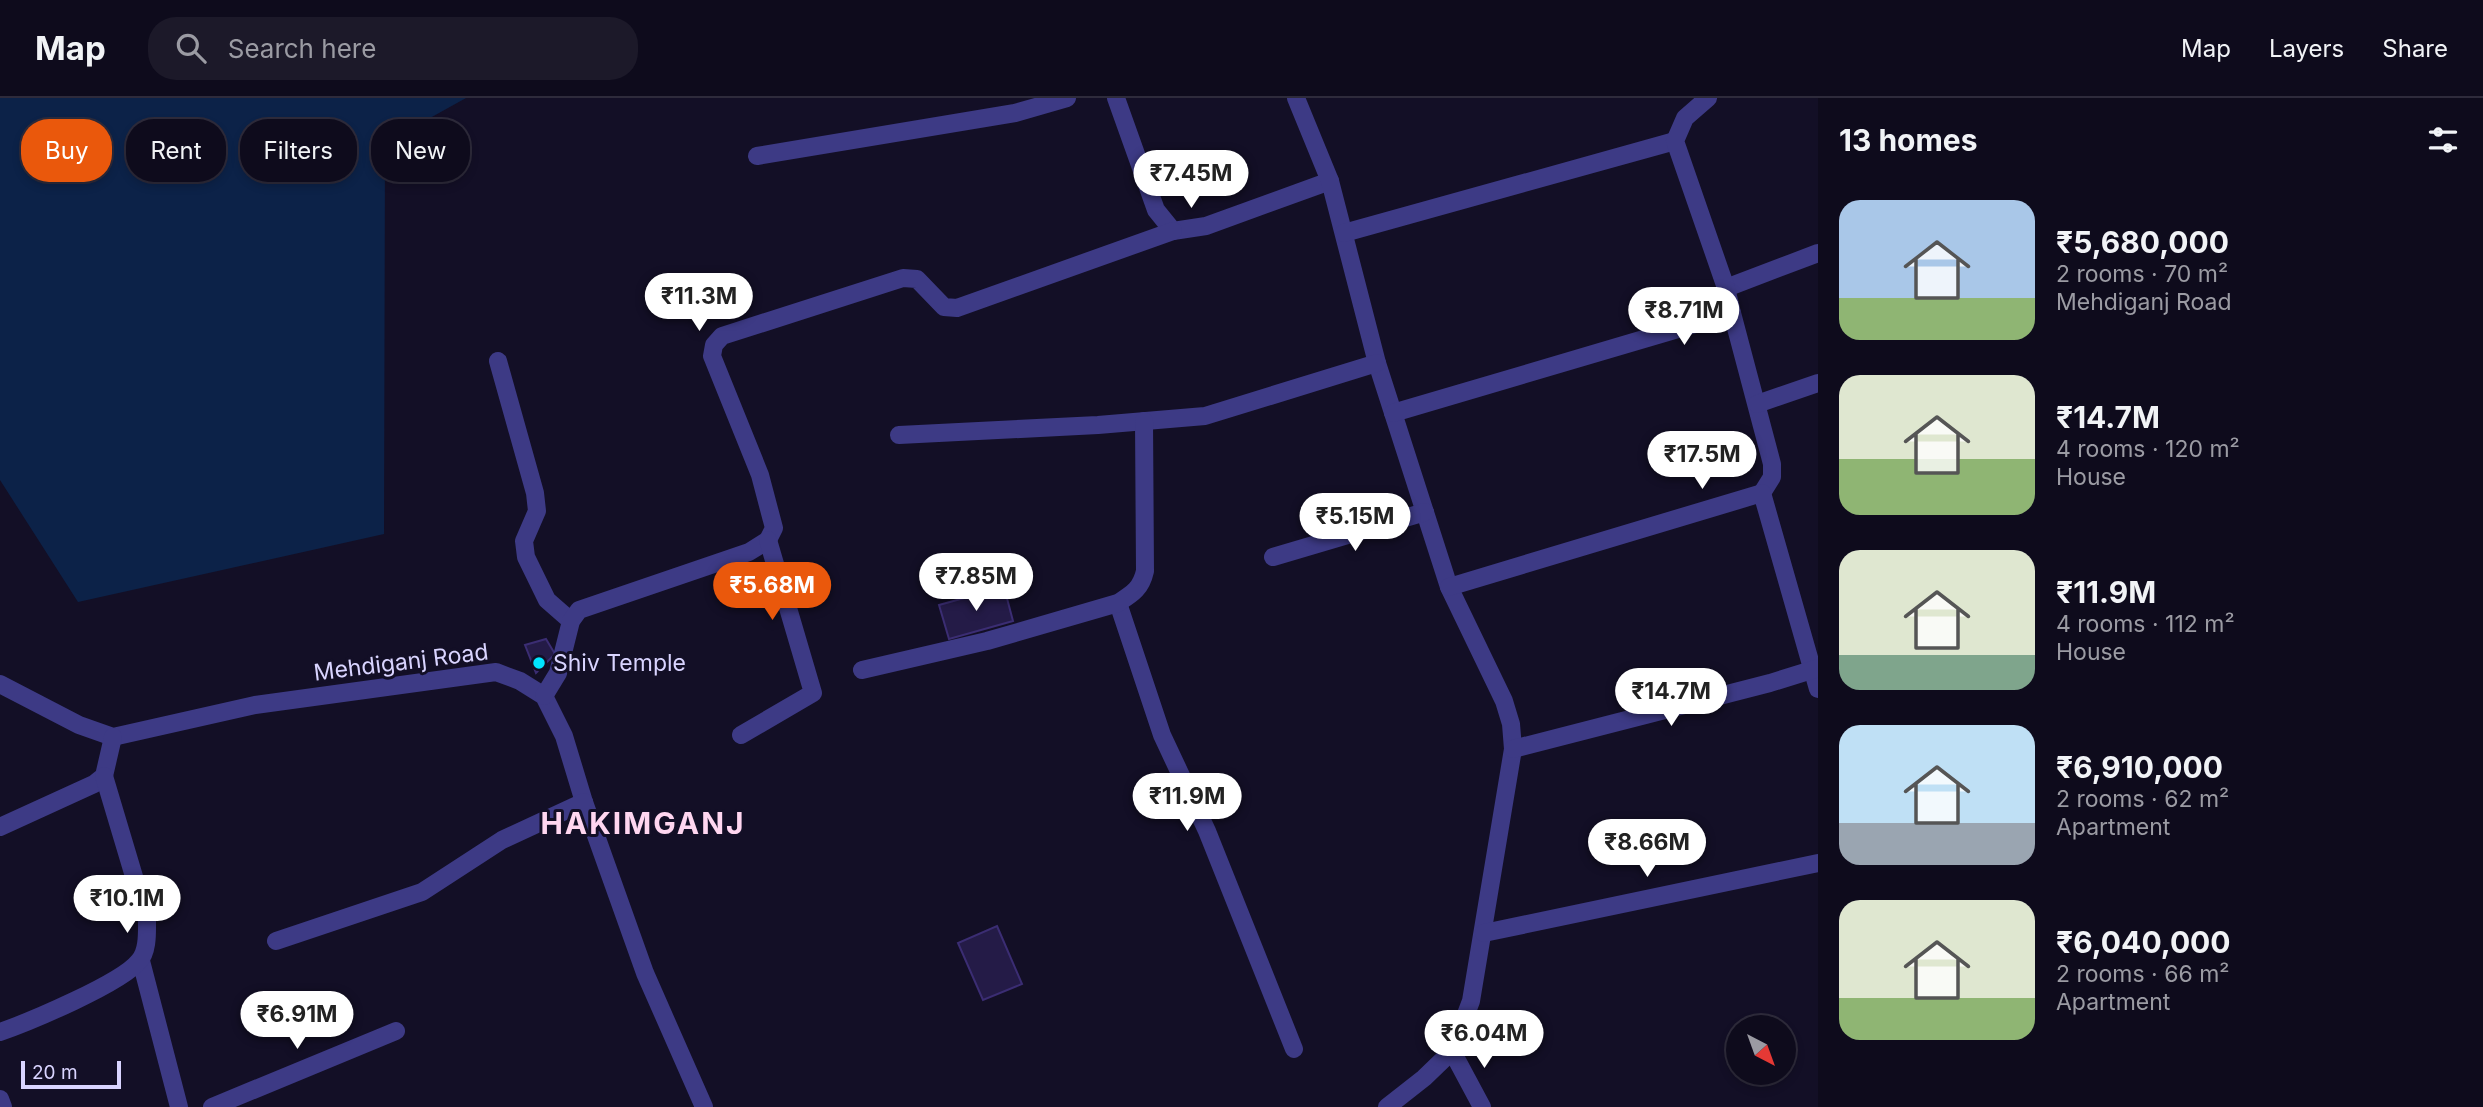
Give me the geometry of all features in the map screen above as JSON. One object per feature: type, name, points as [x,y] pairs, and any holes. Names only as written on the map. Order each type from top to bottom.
[{"type":"street","points":[[757,156],[1015,114],[1067,98]]},
{"type":"street","points":[[1116,98],[1156,211],[1173,231]]},
{"type":"street","points":[[1296,98],[1329,181],[1377,363],[1450,587],[1504,701],[1511,724],[1513,749],[1471,1001],[1452,1051],[1424,1078],[1387,1107]]},
{"type":"street","points":[[1450,587],[1762,493],[1772,477],[1772,464],[1726,288],[1675,141],[1685,118],[1708,98]]},
{"type":"street","points":[[1344,233],[1675,141]]},
{"type":"street","points":[[704,1107],[645,973],[584,802],[564,736],[544,696],[564,659],[571,621],[579,610],[592,603],[749,552],[768,540],[774,528],[760,475],[712,356],[714,345],[722,336],[903,278],[917,279],[944,307],[957,307],[1173,231],[1206,226],[1329,181]]},
{"type":"street","points":[[1726,288],[1818,253]]},
{"type":"street","points":[[1393,413],[1732,313]]},
{"type":"street","points":[[498,361],[535,493],[537,510],[524,541],[526,557],[547,600],[571,621]]},
{"type":"street","points":[[900,435],[1205,416],[1377,363]]},
{"type":"street","points":[[1756,404],[1818,383]]},
{"type":"street","points":[[862,670],[987,641],[1118,603],[1136,592],[1143,582],[1145,571],[1144,421]]},
{"type":"street","points":[[1762,493],[1816,668],[1818,689]]},
{"type":"street","points":[[1273,556],[1426,512]]},
{"type":"street","points":[[741,735],[813,693],[768,540]]},
{"type":"street","points":[[1118,603],[1162,734],[1207,831],[1294,1049]]},
{"type":"street","points":[[1513,749],[1816,668]]},
{"type":"street","name":"Mehdiganj Road","points":[[113,737],[255,705],[496,672],[520,681],[544,696]]},
{"type":"street","points":[[0,684],[79,725],[113,737],[104,776],[147,920],[146,944],[141,961],[172,1103]]},
{"type":"street","points":[[0,827],[94,784],[104,776]]},
{"type":"street","points":[[276,941],[422,892],[502,840],[584,802]]},
{"type":"street","points":[[1484,933],[1818,863]]},
{"type":"street","points":[[0,1032],[118,978],[141,961]]},
{"type":"street","points":[[212,1107],[396,1031]]},
{"type":"street","points":[[1452,1051],[1482,1107]]},
{"type":"street","points":[[0,1099],[3,1107]]},
{"type":"water","points":[[0,98],[466,98],[428,119],[371,119],[371,182],[385,182],[384,534],[78,602],[0,480]]},
{"type":"building","points":[[1004,587],[1013,621],[949,639],[939,605]]},
{"type":"building","name":"Shiv Temple","points":[[546,639],[555,654],[536,673],[525,645]]},
{"type":"building","points":[[997,926],[1022,984],[983,1000],[958,943]]},
{"type":"place","name":"Shiv Temple","points":[[539,663]]},
{"type":"district","name":"HAKIMGANJ","points":[[643,824]]}]
